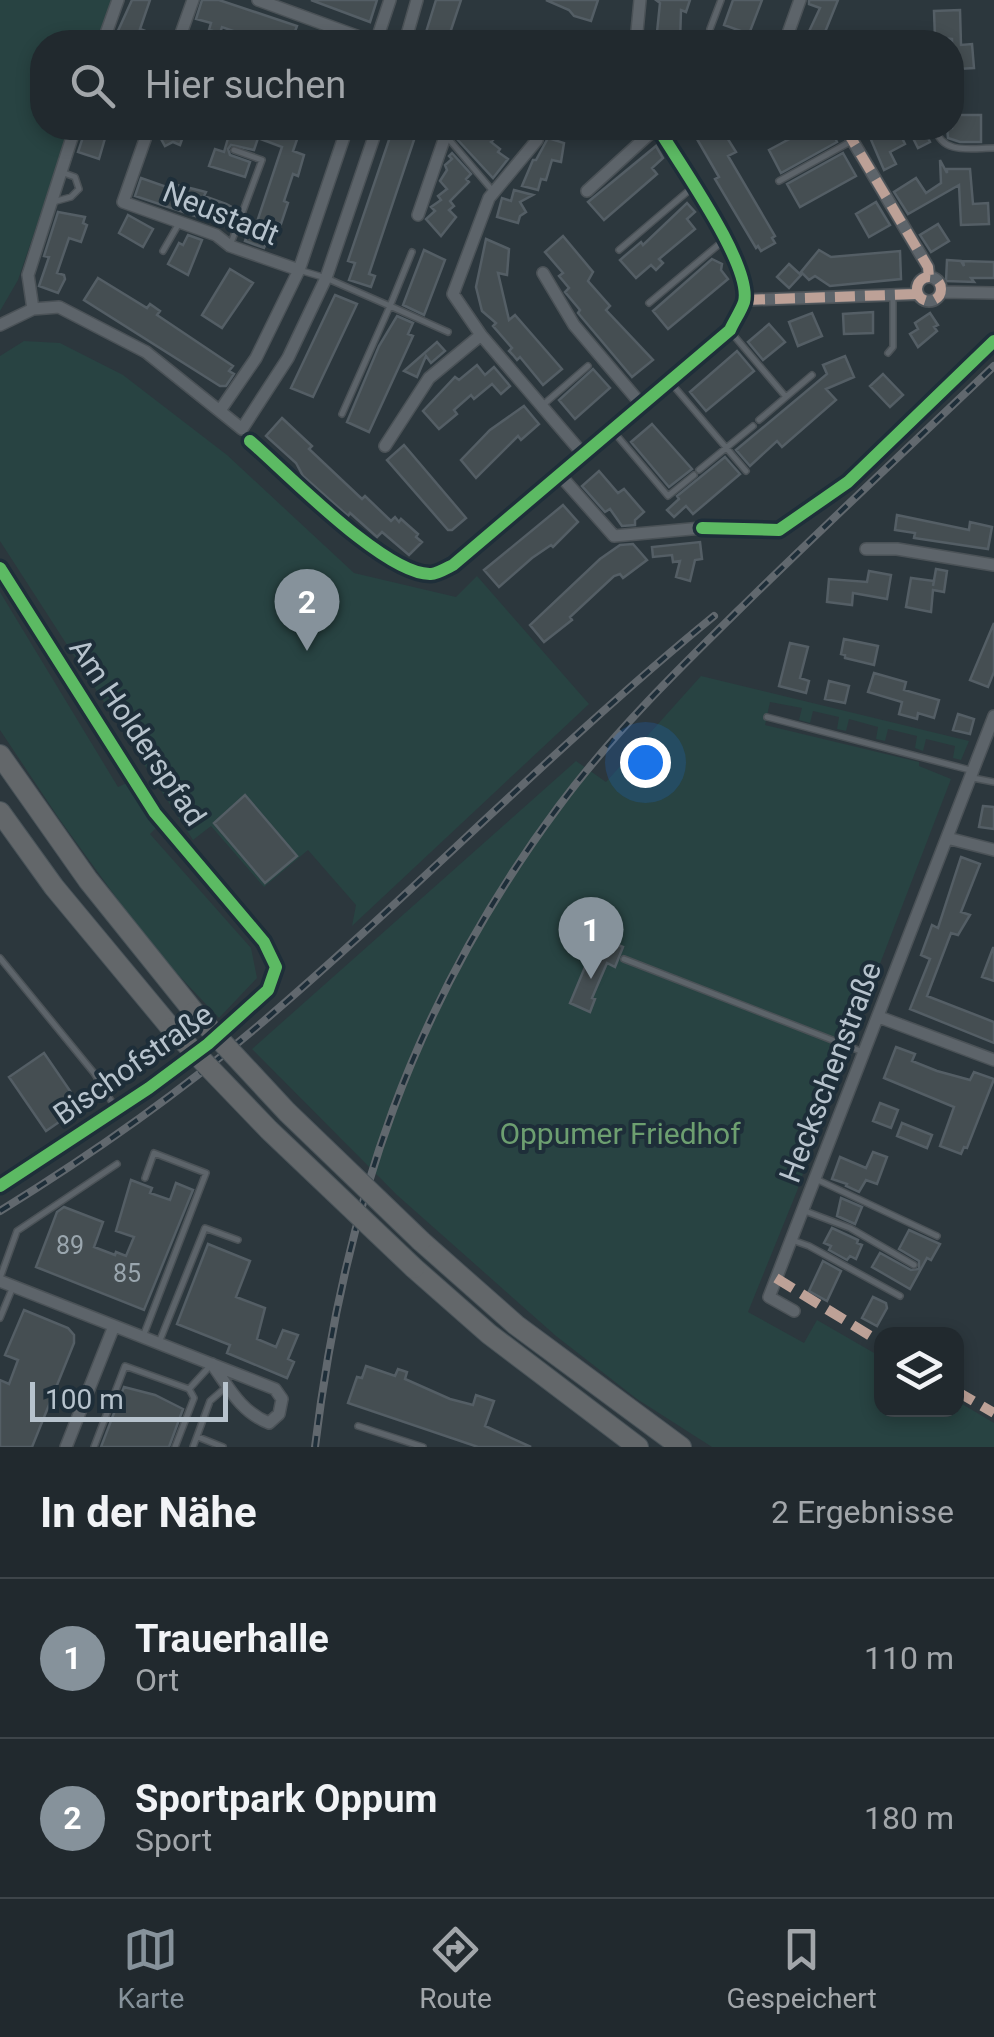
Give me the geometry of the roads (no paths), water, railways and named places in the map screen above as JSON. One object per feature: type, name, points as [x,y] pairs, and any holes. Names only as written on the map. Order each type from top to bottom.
[{"type":"highway","points":[[0,755],[88,880],[194,1012],[286,1112],[421,1241],[516,1324],[681,1447]]},
{"type":"highway","points":[[0,812],[7,829],[171,1028],[270,1130],[489,1334],[638,1447]]},
{"type":"street","points":[[108,30],[118,0]]},
{"type":"street","points":[[182,30],[193,0]]},
{"type":"street","points":[[258,0],[341,30]]},
{"type":"street","points":[[379,30],[390,0]]},
{"type":"street","points":[[408,30],[417,0]]},
{"type":"street","points":[[637,30],[640,0]]},
{"type":"street","points":[[789,30],[800,0]]},
{"type":"street","points":[[33,309],[28,275],[70,140]]},
{"type":"street","name":"Neustadt","points":[[145,140],[124,202],[299,270]]},
{"type":"street","points":[[221,409],[256,358],[299,270],[344,140]]},
{"type":"street","points":[[0,325],[33,309],[59,308],[146,352],[242,429],[288,358],[326,278],[372,140]]},
{"type":"street","points":[[418,215],[444,140]]},
{"type":"street","points":[[537,140],[494,192],[453,294],[481,335],[582,453]]},
{"type":"street","points":[[587,191],[644,140]]},
{"type":"street","points":[[250,441],[372,548],[400,566],[432,574],[453,565],[730,330],[745,300],[740,270],[725,240],[664,140]]},
{"type":"street","points":[[852,141],[928,267],[929,277]]},
{"type":"street","points":[[543,273],[574,325],[641,404]]},
{"type":"street","points":[[745,300],[918,294],[928,301],[941,292],[940,284],[929,277]]},
{"type":"street","points":[[918,294],[918,285],[929,277]]},
{"type":"street","points":[[941,292],[994,293]]},
{"type":"street","points":[[385,446],[429,378],[481,335]]},
{"type":"street","points":[[558,474],[614,536],[702,528]]},
{"type":"street","points":[[866,549],[897,549],[994,565]]},
{"type":"street","name":"Am Holderspfad","points":[[0,568],[155,813],[264,942],[276,966]]},
{"type":"street","name":"Heckschenstraße","points":[[794,1311],[769,1297],[994,716]]},
{"type":"street","points":[[948,838],[994,850]]},
{"type":"street","name":"Bischofstraße","points":[[0,1186],[208,1044],[268,990],[276,966]]},
{"type":"street","points":[[879,1017],[994,1060]]},
{"type":"street","points":[[0,1280],[13,1286],[159,1343],[212,1364],[275,1389],[282,1399],[278,1414],[269,1423],[252,1416],[212,1364]]},
{"type":"street","points":[[66,1447],[114,1326]]},
{"type":"lane","points":[[710,30],[721,0]]},
{"type":"lane","points":[[453,140],[494,192]]},
{"type":"lane","points":[[940,140],[951,148],[994,148]]},
{"type":"lane","points":[[780,182],[852,141]]},
{"type":"lane","points":[[230,246],[262,160],[234,150]]},
{"type":"lane","points":[[50,202],[71,197],[79,190],[74,177],[61,172]]},
{"type":"lane","points":[[619,250],[693,186]]},
{"type":"lane","points":[[163,251],[180,222]]},
{"type":"lane","points":[[648,304],[725,240]]},
{"type":"lane","points":[[342,414],[412,252]]},
{"type":"lane","points":[[299,270],[448,332]]},
{"type":"lane","points":[[888,353],[894,347],[894,295]]},
{"type":"lane","points":[[730,330],[786,398]]},
{"type":"lane","points":[[542,406],[588,366]]},
{"type":"lane","points":[[760,420],[812,375]]},
{"type":"lane","points":[[670,380],[746,471]]},
{"type":"lane","points":[[612,429],[668,496],[753,426]]},
{"type":"lane","points":[[767,717],[994,782]]},
{"type":"lane","points":[[0,958],[94,1073],[116,1110]]},
{"type":"lane","points":[[624,958],[864,1053]]},
{"type":"lane","points":[[143,1337],[206,1172],[154,1153],[145,1178]]},
{"type":"lane","points":[[0,1280],[17,1231],[117,1164]]},
{"type":"lane","points":[[815,1178],[937,1236]]},
{"type":"lane","points":[[803,1210],[850,1228],[914,1265]]},
{"type":"lane","points":[[159,1343],[206,1228],[238,1240]]},
{"type":"lane","points":[[791,1239],[900,1296]]},
{"type":"lane","points":[[0,1318],[13,1286]]},
{"type":"lane","points":[[188,1388],[212,1364]]},
{"type":"lane","points":[[94,1447],[125,1366],[188,1388],[194,1398],[175,1447]]},
{"type":"lane","points":[[193,1447],[210,1400],[228,1386]]},
{"type":"lane","points":[[358,1426],[423,1447]]},
{"type":"lane","points":[[197,1437],[223,1447]]},
{"type":"railway","points":[[315,1447],[345,1273],[366,1190],[393,1110],[425,1031],[463,955],[508,880],[581,778],[652,697],[994,366]]},
{"type":"railway","points":[[0,1211],[132,1123],[258,1026],[598,716],[714,616]]},
{"type":"place","name":"Sportpark Oppum","points":[[307,651]]},
{"type":"place","name":"Trauerhalle","points":[[591,979]]},
{"type":"park label","name":"Oppumer Friedhof","points":[[620,1133]]}]
